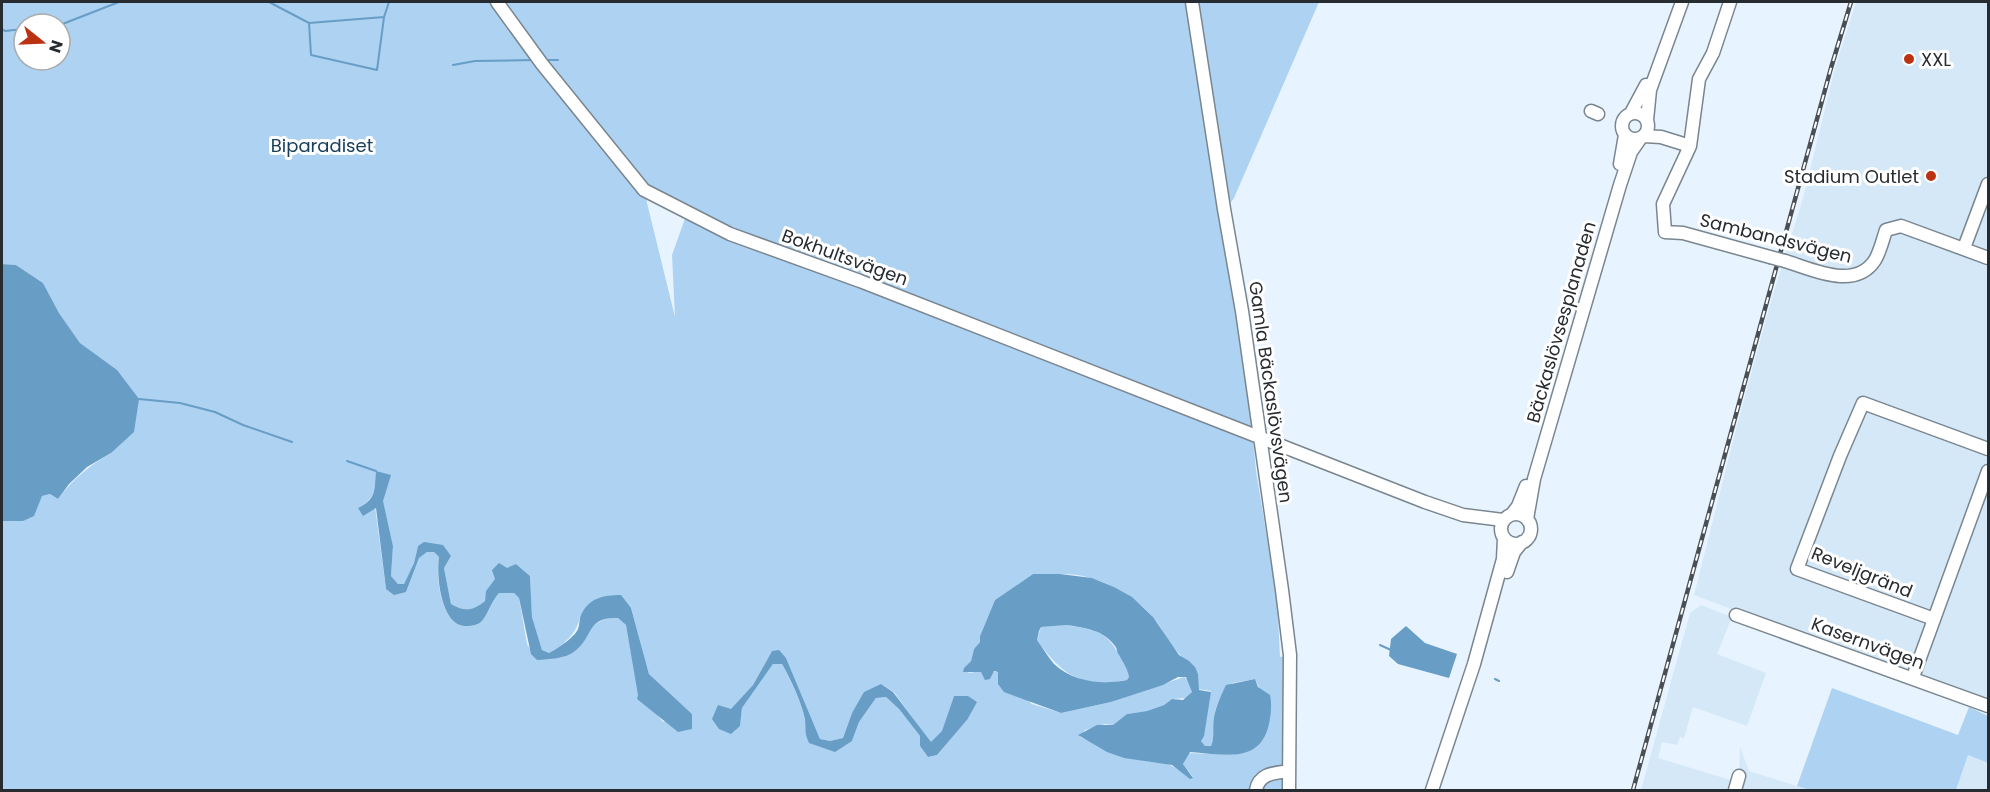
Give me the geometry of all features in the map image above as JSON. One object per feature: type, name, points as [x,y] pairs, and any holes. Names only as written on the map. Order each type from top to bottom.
[{"type":"street","name":"Bokhultsvägen","points":[[497,2],[542,64],[644,190],[730,234],[860,281],[1445,509],[1505,526]]},
{"type":"street","name":"Gamla Bäckaslövsvägen","points":[[1192,2],[1242,311],[1282,590],[1290,655],[1289,790]]},
{"type":"street","name":"Bäckaslövsesplanaden","points":[[1432,790],[1474,664],[1503,558],[1505,526],[1521,501],[1618,170],[1624,135],[1622,123],[1631,113],[1645,87],[1675,2]]},
{"type":"street","name":"Bäckaslövsesplanaden","points":[[1439,790],[1473,692],[1510,561],[1530,531],[1527,519],[1534,479],[1620,185],[1631,152],[1645,130],[1650,90],[1682,2]]},
{"type":"street","points":[[1631,113],[1639,114],[1645,130],[1690,146],[1699,78],[1713,53],[1730,2]]},
{"type":"street","points":[[1624,135],[1630,139],[1645,130]]},
{"type":"street","name":"Sambandsvägen","points":[[1690,146],[1664,204],[1665,232],[1683,233],[1836,275],[1856,276],[1868,268],[1875,260],[1886,230],[1900,226],[1989,258]]},
{"type":"street","points":[[1964,249],[1989,183]]},
{"type":"street","name":"Reveljgränd","points":[[1934,619],[1797,569],[1863,402],[1989,450]]},
{"type":"street","points":[[1913,677],[1989,471]]},
{"type":"street","points":[[1522,542],[1511,543],[1505,526],[1521,514],[1527,519]]},
{"type":"street","name":"Kasernvägen","points":[[1736,615],[1989,706]]},
{"type":"street","points":[[1256,790],[1257,784],[1264,777],[1289,771]]},
{"type":"street","points":[[1735,790],[1739,776]]},
{"type":"shaded area","points":[[1856,2],[1988,2],[1988,706],[1694,595],[1737,425],[1771,301],[1803,198],[1835,68]]},
{"type":"shaded area","points":[[2,264],[16,265],[43,283],[59,313],[80,343],[117,370],[139,399],[134,432],[111,453],[87,467],[69,484],[58,499],[50,494],[42,496],[34,516],[23,521],[2,521]]},
{"type":"shaded area","points":[[376,471],[391,475],[383,501],[393,546],[391,576],[398,584],[404,584],[414,563],[418,546],[424,542],[443,545],[451,556],[444,568],[451,604],[460,608],[476,607],[485,601],[486,591],[495,579],[492,570],[499,563],[507,568],[516,564],[530,576],[532,617],[542,650],[549,653],[573,636],[579,627],[584,609],[592,601],[621,595],[631,608],[649,674],[692,714],[692,729],[678,732],[637,699],[626,625],[618,618],[595,624],[581,645],[571,654],[537,660],[531,654],[519,598],[514,593],[499,593],[484,618],[476,625],[464,626],[456,623],[450,617],[442,598],[438,576],[439,557],[434,552],[427,552],[419,558],[406,592],[394,595],[386,589],[376,508],[363,516],[358,508],[372,497]]},
{"type":"shaded area","points":[[1033,574],[1060,574],[1092,578],[1114,587],[1132,597],[1153,617],[1179,655],[1195,667],[1199,690],[1211,692],[1204,736],[1201,741],[1205,746],[1211,746],[1213,721],[1226,685],[1255,679],[1258,687],[1270,695],[1271,699],[1270,720],[1264,737],[1257,746],[1238,754],[1190,752],[1183,764],[1193,778],[1190,779],[1172,765],[1124,758],[1107,752],[1078,735],[1097,725],[1113,725],[1127,714],[1147,711],[1164,705],[1172,699],[1183,700],[1192,692],[1186,677],[1178,677],[1163,685],[1111,702],[1061,713],[1004,692],[998,684],[998,672],[994,671],[990,679],[985,680],[981,672],[963,672],[980,642],[980,636],[995,600]],"holes":[[[1067,625],[1094,631],[1111,641],[1127,670],[1129,677],[1127,680],[1088,681],[1070,675],[1054,664],[1037,640],[1039,631],[1041,627]]]},
{"type":"shaded area","points":[[1701,605],[1732,617],[1717,654],[1766,673],[1747,726],[1693,707],[1684,738],[1680,737],[1677,745],[1662,742],[1658,758],[1734,781],[1739,776],[1740,747],[1749,771],[1810,790],[1641,790],[1690,613]]},
{"type":"shaded area","points":[[1406,626],[1425,643],[1457,654],[1449,678],[1398,664],[1389,656],[1391,639]]},
{"type":"shaded area","points":[[779,650],[786,658],[820,739],[830,741],[843,738],[852,713],[864,692],[881,684],[893,692],[931,742],[942,731],[954,696],[968,696],[977,702],[967,720],[937,755],[928,757],[920,746],[920,736],[899,709],[886,697],[876,698],[859,722],[852,741],[835,752],[809,743],[799,698],[782,664],[773,664],[742,708],[740,726],[731,734],[719,729],[712,719],[718,705],[731,709],[753,685],[772,651]]},
{"type":"shaded area","points":[[1968,755],[1988,763],[1988,790],[1956,790]]},
{"type":"green space","name":"Biparadiset","points":[[2,2],[1319,2],[1234,198],[1219,217],[1232,281],[1251,416],[1256,471],[1277,598],[1280,657],[1290,655],[1284,790],[2,790],[2,521],[23,521],[42,496],[50,494],[58,499],[82,473],[111,453],[116,370],[80,343],[59,313],[43,283],[16,265],[2,264]],"holes":[[[646,192],[687,213],[672,255],[675,317]],[[376,472],[393,546],[391,576],[398,584],[404,584],[414,563],[418,546],[451,556],[444,568],[451,604],[468,609],[485,601],[492,584],[516,564],[530,576],[532,617],[542,650],[549,653],[569,638],[580,617],[631,608],[649,674],[692,714],[663,722],[656,713],[637,699],[639,695],[626,625],[618,618],[610,618],[597,623],[575,651],[537,660],[527,644],[519,598],[514,593],[499,593],[484,618],[476,625],[464,626],[456,623],[450,617],[441,598],[438,576],[439,557],[434,552],[427,552],[419,558],[406,592],[386,589],[375,507],[358,508],[371,497]],[[1033,574],[1086,577],[1098,580],[1133,599],[1154,619],[1175,649],[1195,669],[1198,689],[1211,691],[1201,741],[1205,746],[1212,744],[1216,708],[1232,683],[1255,679],[1260,689],[1234,755],[1188,753],[1183,764],[1193,777],[1166,763],[1127,757],[1080,737],[1085,730],[1105,724],[1113,725],[1127,714],[1147,711],[1164,705],[1172,699],[1186,698],[1192,692],[1184,677],[1111,702],[1061,713],[1032,704],[998,672],[992,672],[990,679],[981,671],[969,673],[965,668],[980,642],[980,636],[995,600]],[[772,651],[786,658],[820,739],[830,741],[843,738],[852,713],[881,684],[894,692],[931,743],[942,732],[954,696],[967,720],[937,755],[928,757],[920,746],[920,736],[899,709],[886,697],[876,698],[859,722],[852,741],[809,743],[801,706],[782,664],[773,664],[742,708],[740,726],[718,705],[731,710],[753,685]]]},
{"type":"green space","points":[[1067,625],[1098,632],[1109,640],[1126,668],[1129,677],[1127,680],[1097,682],[1085,680],[1065,671],[1056,663],[1037,640],[1041,627]]},
{"type":"green space","points":[[1832,688],[1958,735],[1969,707],[1988,716],[1988,763],[1968,755],[1956,790],[1810,790],[1797,786]]},
{"type":"waterway","points":[[72,20],[119,2]]},
{"type":"waterway","points":[[269,2],[309,23],[384,17],[389,2]]},
{"type":"waterway","points":[[309,23],[311,55],[377,70],[384,17]]},
{"type":"waterway","points":[[2,29],[12,30]]},
{"type":"waterway","points":[[453,65],[475,61],[534,60]]},
{"type":"waterway","points":[[546,60],[558,60]]},
{"type":"waterway","points":[[139,399],[180,403],[215,412],[243,425],[292,442]]},
{"type":"waterway","points":[[347,461],[376,471]]},
{"type":"waterway","points":[[1380,645],[1391,650]]},
{"type":"waterway","points":[[1495,679],[1499,681]]},
{"type":"railway","points":[[1633,790],[1851,2]]},
{"type":"place","name":"XXL","points":[[1909,59]]},
{"type":"place","name":"Stadium Outlet","points":[[1931,176]]}]
